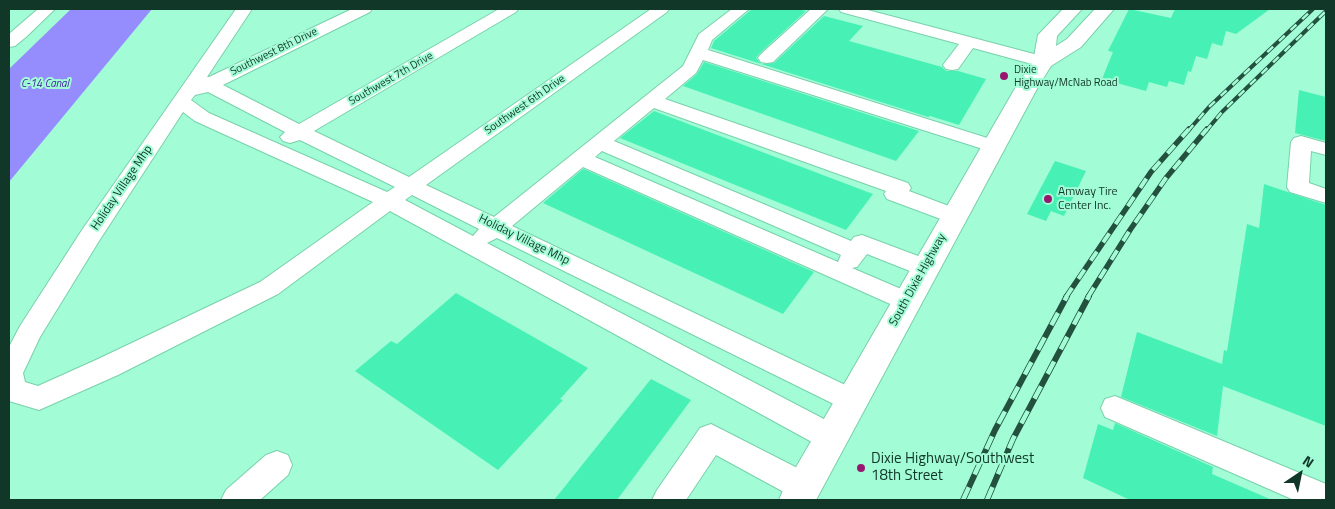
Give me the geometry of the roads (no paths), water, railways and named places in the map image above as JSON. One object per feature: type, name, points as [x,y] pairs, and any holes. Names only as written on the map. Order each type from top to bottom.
[{"type":"main road","name":"South Dixie Highway","points":[[801,494],[1019,98],[1043,62],[1048,35],[1073,9]]},
{"type":"main road","name":"South Dixie Highway","points":[[1043,62],[1074,43],[1105,9]]},
{"type":"street","points":[[9,42],[47,9]]},
{"type":"street","points":[[244,9],[192,90],[202,117],[389,201],[832,438]]},
{"type":"street","name":"Southwest 8th Drive","points":[[192,90],[364,9]]},
{"type":"street","name":"Southwest 7th Drive","points":[[272,148],[510,9]]},
{"type":"street","name":"Southwest 6th Drive","points":[[389,201],[661,9]]},
{"type":"street","points":[[472,246],[690,69],[705,38],[741,9]]},
{"type":"street","points":[[767,58],[820,9]]},
{"type":"street","points":[[847,9],[888,14],[969,42],[1043,62]]},
{"type":"street","points":[[952,65],[969,42]]},
{"type":"street","points":[[697,52],[993,146]]},
{"type":"street","name":"Holiday Village Mhp","points":[[389,201],[269,288],[108,367],[39,398],[12,391],[9,374],[39,316],[90,236],[192,90],[300,132],[852,401]]},
{"type":"street","points":[[651,100],[900,188],[895,194],[954,216]]},
{"type":"street","points":[[599,142],[856,252]]},
{"type":"street","points":[[1326,149],[1302,142],[1298,187],[1326,196]]},
{"type":"street","points":[[579,158],[906,302]]},
{"type":"street","points":[[734,226],[751,207]]},
{"type":"street","points":[[841,273],[862,243],[925,268]]},
{"type":"street","points":[[1115,408],[1326,499]]},
{"type":"street","points":[[668,500],[711,437],[801,494]]},
{"type":"street","points":[[236,500],[277,466]]},
{"type":"water","name":"C-14 Canal","points":[[71,9],[152,9],[9,182],[9,69]]},
{"type":"railway","points":[[1188,131],[1209,107],[1313,9]]},
{"type":"railway","points":[[1206,131],[1222,112],[1326,11]]},
{"type":"railway","points":[[1066,297],[1151,172],[1189,129]]},
{"type":"railway","points":[[1088,297],[1130,230],[1166,178],[1207,129]]},
{"type":"railway","points":[[963,500],[995,430],[1067,296]]},
{"type":"railway","points":[[987,500],[1013,439],[1089,296]]},
{"type":"place","name":"Dixie Highway/McNab Road","points":[[1004,76]]},
{"type":"place","name":"Amway Tire Center Inc.","points":[[1048,199]]},
{"type":"place","name":"Dixie Highway/Southwest 18th Street","points":[[861,468]]}]
